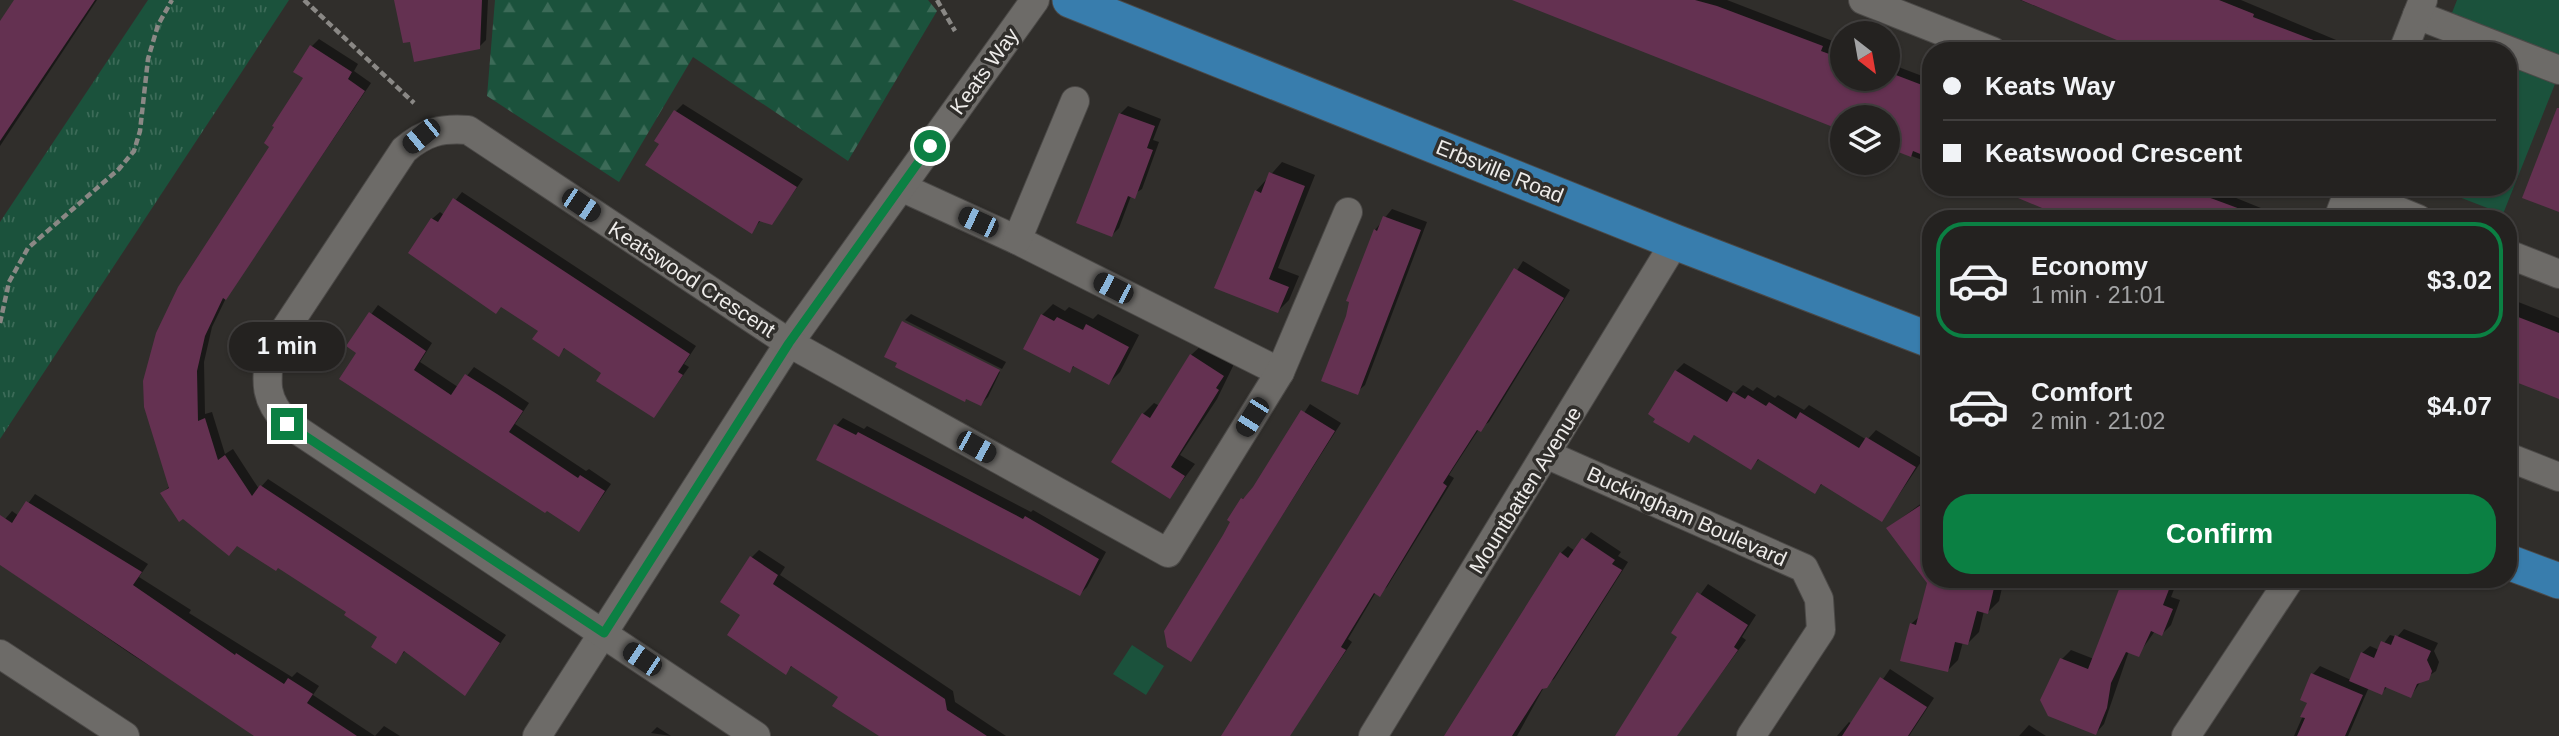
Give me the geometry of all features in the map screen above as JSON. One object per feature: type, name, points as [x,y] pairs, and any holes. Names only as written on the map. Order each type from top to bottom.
[{"type":"main road","name":"Erbsville Road","points":[[1070,0],[1675,242],[1922,337]]},
{"type":"main road","points":[[2517,566],[2559,582]]},
{"type":"street","name":"Keats Way","points":[[537,736],[789,343],[1035,0]]},
{"type":"street","points":[[1863,0],[1969,42]]},
{"type":"street","points":[[2407,42],[2420,8],[2496,42]]},
{"type":"street","points":[[2517,51],[2559,70]]},
{"type":"street","points":[[1017,240],[1075,100]]},
{"type":"street","name":"Keatswood Crescent","points":[[756,736],[287,424],[272,408],[266,381],[270,352],[404,150],[421,136],[444,129],[468,130],[789,343],[1168,553],[1280,372]]},
{"type":"street","points":[[901,187],[1017,240],[1280,372],[1348,212]]},
{"type":"street","points":[[2365,196],[2397,210]]},
{"type":"street","name":"Mountbatten Avenue","points":[[1373,736],[1548,454],[1675,242]]},
{"type":"street","points":[[2517,258],[2559,274]]},
{"type":"street","name":"Buckingham Boulevard","points":[[1548,454],[1804,568],[1819,599],[1821,630],[1751,736]]},
{"type":"street","points":[[2517,461],[2559,477]]},
{"type":"street","points":[[2186,736],[2284,588]]},
{"type":"street","points":[[0,654],[125,736]]},
{"type":"path","points":[[0,323],[9,282],[28,248],[119,169],[134,151],[140,131],[148,59],[158,26],[172,0]]},
{"type":"path","points":[[304,0],[414,103]]},
{"type":"path","points":[[937,0],[955,31]]},
{"type":"green space","points":[[148,0],[289,0],[0,439],[0,222]]},
{"type":"green space","points":[[495,0],[928,0],[937,11],[848,161],[693,57],[619,182],[487,96]]},
{"type":"green space","points":[[2457,0],[2559,0],[2559,74],[2517,179],[2517,42],[2441,42]]},
{"type":"green space","points":[[2456,196],[2510,196],[2505,210],[2493,210]]},
{"type":"green space","points":[[1132,645],[1164,666],[1146,695],[1113,674]]},
{"type":"building","points":[[14,0],[95,0],[0,141],[0,21]]},
{"type":"building","points":[[394,0],[482,0],[480,49],[414,62],[410,42],[403,43]]},
{"type":"building","points":[[1512,0],[1695,0],[1823,46],[1821,51],[1830,54],[1830,91],[1900,91],[1900,77],[1922,85],[1922,155],[1913,151],[1911,157],[1900,153],[1900,105],[1830,105],[1830,126]]},
{"type":"building","points":[[2021,0],[2219,0],[2254,14],[2253,17],[2319,42],[2121,42]]},
{"type":"building","points":[[310,45],[352,72],[348,79],[365,91],[226,300],[223,298],[205,336],[197,371],[198,421],[205,418],[218,460],[225,455],[252,496],[260,485],[500,643],[465,696],[404,651],[396,664],[371,647],[377,637],[344,615],[346,612],[278,568],[276,571],[237,546],[229,556],[183,519],[179,522],[160,493],[169,488],[144,407],[143,381],[156,333],[178,287],[269,147],[264,143],[303,78],[293,72]]},
{"type":"building","points":[[2559,108],[2559,212],[2522,198]]},
{"type":"building","points":[[674,110],[797,187],[772,225],[759,221],[752,234],[645,165],[659,144],[654,141]]},
{"type":"building","points":[[1119,113],[1155,126],[1147,148],[1153,150],[1135,199],[1128,196],[1112,237],[1076,223]]},
{"type":"building","points":[[1269,172],[1305,186],[1269,279],[1289,287],[1278,313],[1214,288],[1255,190],[1261,193]]},
{"type":"building","points":[[2013,196],[2205,196],[2243,210],[2047,210]]},
{"type":"building","points":[[453,198],[690,354],[678,372],[683,375],[654,418],[596,381],[601,373],[564,348],[559,357],[532,339],[538,331],[501,307],[496,314],[408,253],[431,218],[438,222]]},
{"type":"building","points":[[1383,216],[1421,230],[1358,395],[1321,381],[1346,316],[1349,302],[1346,301],[1374,229],[1377,231]]},
{"type":"building","points":[[1514,268],[1564,298],[1481,432],[1477,430],[1443,483],[1447,486],[1380,597],[1374,593],[1341,647],[1346,650],[1290,736],[1221,736]]},
{"type":"building","points":[[369,312],[426,351],[414,370],[451,395],[465,374],[497,394],[523,411],[509,432],[578,478],[580,475],[605,491],[579,532],[547,511],[545,513],[339,379],[356,353],[346,346]]},
{"type":"building","points":[[1041,314],[1054,321],[1057,317],[1083,330],[1086,324],[1129,347],[1109,385],[1073,366],[1070,373],[1023,349]]},
{"type":"building","points":[[2517,317],[2559,333],[2559,399],[2517,383]]},
{"type":"building","points":[[902,321],[1000,370],[981,406],[966,399],[965,402],[895,367],[897,363],[884,357]]},
{"type":"building","points":[[1190,354],[1224,376],[1216,388],[1219,390],[1171,467],[1185,476],[1170,499],[1111,462],[1142,413],[1150,418]]},
{"type":"building","points":[[1675,370],[1727,402],[1733,392],[1745,399],[1748,395],[1766,406],[1769,402],[1796,419],[1800,412],[1859,448],[1866,437],[1916,467],[1882,522],[1821,484],[1815,494],[1758,459],[1751,470],[1694,435],[1689,443],[1653,422],[1655,419],[1648,414]]},
{"type":"building","points":[[1301,410],[1335,431],[1191,662],[1167,647],[1164,631],[1223,535],[1230,522],[1227,520],[1241,498],[1253,487]]},
{"type":"building","points":[[834,424],[856,435],[858,432],[1023,519],[1025,516],[1099,559],[1080,596],[816,460]]},
{"type":"building","points":[[26,501],[142,572],[133,585],[235,655],[236,653],[284,684],[288,678],[313,694],[307,703],[357,736],[254,736],[0,565],[0,515],[12,523]]},
{"type":"building","points":[[1922,504],[1922,576],[1886,528]]},
{"type":"building","points":[[1582,538],[1615,560],[1612,564],[1622,570],[1547,688],[1542,689],[1512,736],[1444,736],[1560,552],[1568,558]]},
{"type":"building","points":[[750,556],[778,575],[773,584],[945,699],[947,710],[987,736],[879,736],[832,706],[838,697],[791,666],[786,675],[727,635],[740,615],[720,602]]},
{"type":"building","points":[[1926,588],[1994,588],[1988,614],[1977,611],[1968,645],[1955,642],[1948,672],[1900,661],[1910,623],[1916,625]]},
{"type":"building","points":[[2120,588],[2170,588],[2163,605],[2173,609],[2162,636],[2151,631],[2139,657],[2126,652],[2111,683],[2107,708],[2096,735],[2048,716],[2040,700],[2060,658],[2088,669]]},
{"type":"building","points":[[1697,592],[1748,625],[1734,647],[1738,650],[1677,736],[1615,736],[1677,637],[1671,633]]},
{"type":"building","points":[[2395,635],[2431,651],[2427,660],[2432,671],[2429,680],[2417,684],[2411,698],[2385,687],[2382,695],[2349,681],[2361,652],[2374,658],[2381,641],[2391,645]]},
{"type":"building","points":[[2311,673],[2363,695],[2345,736],[2297,736],[2305,718],[2300,717],[2307,703],[2300,700]]},
{"type":"building","points":[[1880,677],[1927,707],[1908,736],[1842,736]]},
{"type":"route","points":[[287,424],[604,633],[789,343],[930,146]]}]
